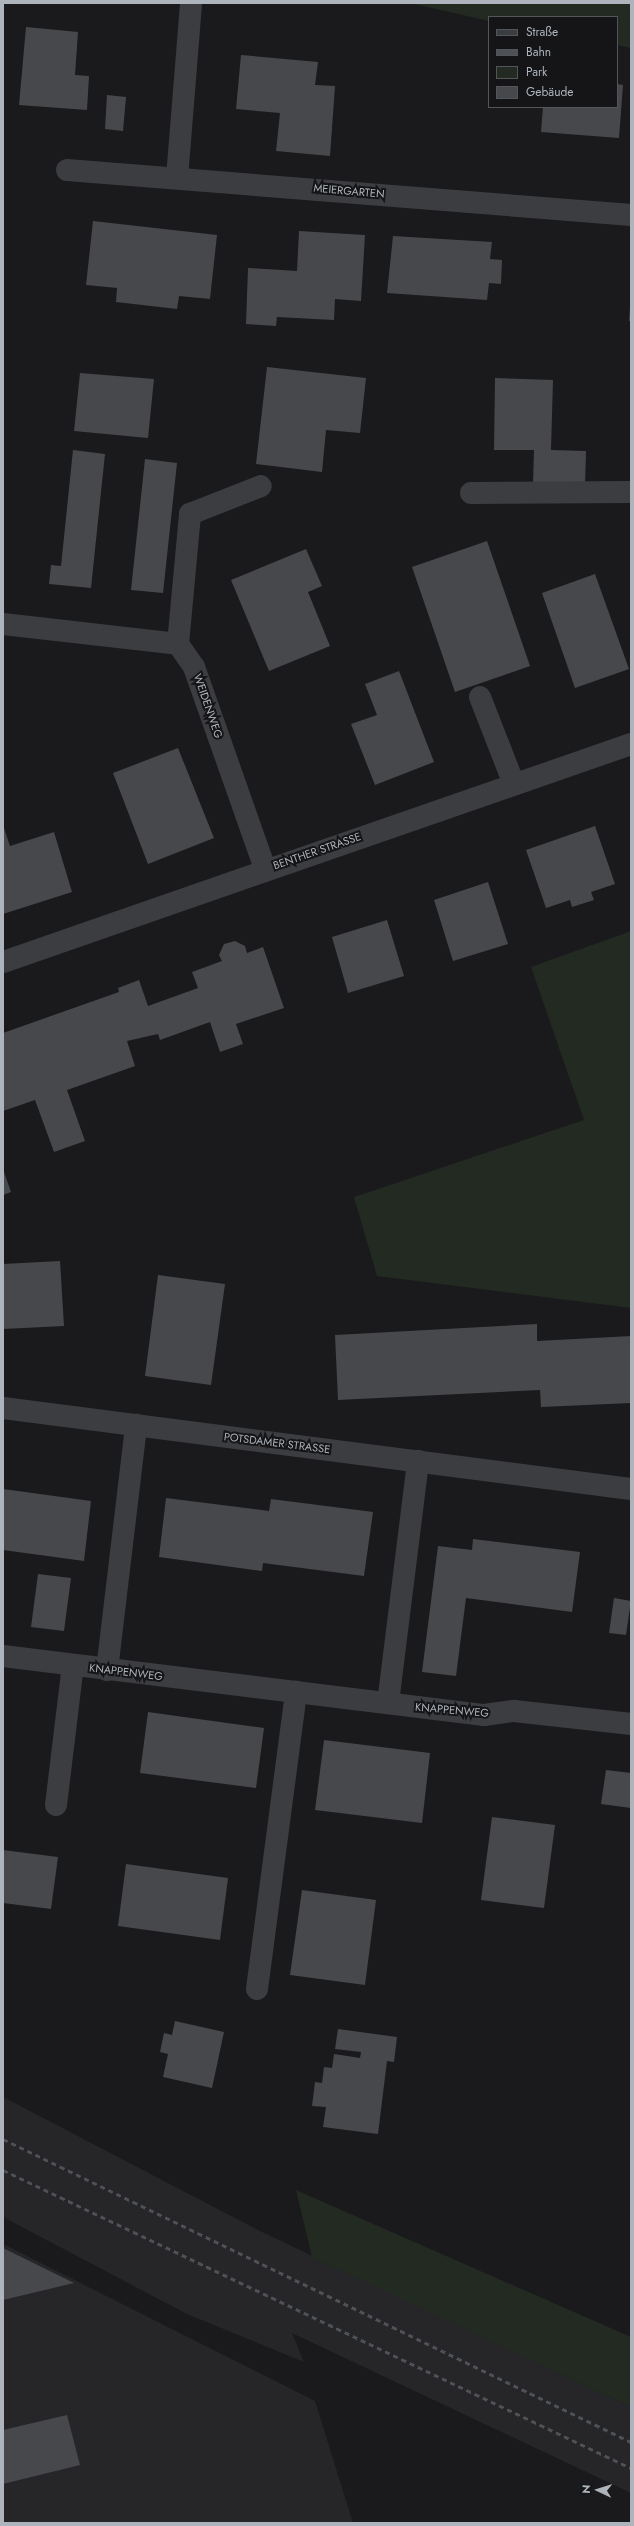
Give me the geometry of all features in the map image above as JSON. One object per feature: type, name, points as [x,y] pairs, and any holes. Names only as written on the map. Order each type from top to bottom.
[{"type":"street","points":[[177,178],[191,3]]},
{"type":"street","name":"MEIERGARTEN","points":[[67,170],[631,215]]},
{"type":"street","points":[[3,624],[178,644],[190,514],[261,486]]},
{"type":"street","points":[[471,493],[631,492]]},
{"type":"street","name":"WEIDENWEG","points":[[178,644],[194,667],[265,869]]},
{"type":"street","points":[[480,697],[514,784]]},
{"type":"street","name":"BENTHER STRASSE","points":[[3,962],[265,869],[631,744]]},
{"type":"street","name":"POTSDAMER STRASSE","points":[[3,1408],[631,1490]]},
{"type":"street","points":[[107,1670],[136,1425]]},
{"type":"street","points":[[388,1704],[418,1461]]},
{"type":"street","name":"KNAPPENWEG","points":[[3,1656],[107,1670],[484,1715],[514,1712],[631,1724]]},
{"type":"street","points":[[56,1805],[73,1665]]},
{"type":"street","points":[[256,1989],[296,1692]]},
{"type":"shaded area","points":[[3,2097],[260,2231],[631,2407],[631,2493],[292,2333],[304,2362],[187,2314],[3,2217]]},
{"type":"shaded area","points":[[3,2244],[315,2401],[353,2523],[3,2523]]},
{"type":"green space","points":[[410,3],[631,3],[631,48],[618,45],[618,16],[488,16],[488,21]]},
{"type":"green space","points":[[631,931],[631,1308],[377,1276],[354,1197],[584,1120],[531,967]]},
{"type":"green space","points":[[296,2190],[631,2337],[631,2407],[312,2257]]},
{"type":"building","points":[[26,27],[78,32],[75,75],[89,76],[87,110],[19,105]]},
{"type":"building","points":[[241,55],[318,62],[315,85],[335,86],[330,156],[276,151],[280,113],[236,109]]},
{"type":"building","points":[[618,84],[623,85],[619,138],[541,132],[543,108],[618,108]]},
{"type":"building","points":[[107,95],[126,97],[123,131],[105,129]]},
{"type":"building","points":[[93,221],[217,235],[210,299],[179,296],[177,309],[116,302],[117,288],[86,285]]},
{"type":"building","points":[[299,231],[365,235],[361,301],[335,299],[334,320],[277,317],[276,326],[246,324],[248,268],[297,271]]},
{"type":"building","points":[[393,236],[492,242],[490,259],[502,260],[501,284],[489,283],[487,300],[387,293]]},
{"type":"building","points":[[630,307],[631,321],[629,321]]},
{"type":"building","points":[[267,367],[366,378],[360,433],[326,430],[322,472],[256,464]]},
{"type":"building","points":[[80,373],[154,379],[148,438],[74,431]]},
{"type":"building","points":[[495,378],[553,380],[551,450],[586,451],[585,485],[533,484],[534,450],[494,450]]},
{"type":"building","points":[[73,450],[105,454],[91,588],[49,584],[51,565],[61,566]]},
{"type":"building","points":[[145,459],[177,463],[163,593],[131,590]]},
{"type":"building","points":[[487,541],[530,666],[455,692],[412,567]]},
{"type":"building","points":[[306,549],[322,586],[308,592],[330,646],[269,671],[231,580]]},
{"type":"building","points":[[595,574],[629,669],[575,688],[542,593]]},
{"type":"building","points":[[399,671],[434,762],[375,785],[351,724],[377,715],[365,684]]},
{"type":"building","points":[[178,748],[214,838],[148,864],[113,773]]},
{"type":"building","points":[[3,825],[10,846],[54,832],[72,892],[3,914]]},
{"type":"building","points":[[595,826],[615,884],[591,892],[594,900],[572,907],[570,900],[546,908],[526,850]]},
{"type":"building","points":[[488,882],[508,944],[453,961],[434,900]]},
{"type":"building","points":[[387,920],[404,976],[348,993],[332,937]]},
{"type":"building","points":[[235,941],[245,946],[247,953],[263,947],[284,1008],[236,1024],[243,1044],[220,1052],[210,1022],[160,1040],[158,1034],[127,1041],[135,1066],[67,1090],[85,1141],[54,1152],[35,1100],[3,1111],[3,1033],[119,992],[118,988],[139,980],[148,1006],[198,988],[192,972],[222,961],[219,955],[224,944]]},
{"type":"building","points":[[3,1169],[11,1192],[3,1195]]},
{"type":"building","points":[[60,1261],[64,1326],[3,1329],[3,1264]]},
{"type":"building","points":[[158,1275],[225,1284],[211,1385],[145,1376]]},
{"type":"building","points":[[537,1324],[537,1341],[631,1336],[631,1403],[541,1407],[540,1390],[338,1400],[335,1335]]},
{"type":"building","points":[[3,1489],[91,1501],[84,1561],[3,1550]]},
{"type":"building","points":[[166,1498],[269,1511],[271,1499],[373,1512],[364,1576],[263,1563],[262,1571],[159,1557]]},
{"type":"building","points":[[473,1539],[580,1552],[572,1612],[466,1598],[456,1676],[422,1672],[438,1546],[472,1550]]},
{"type":"building","points":[[38,1574],[71,1578],[64,1631],[31,1627]]},
{"type":"building","points":[[614,1598],[631,1601],[626,1635],[609,1633]]},
{"type":"building","points":[[148,1712],[264,1728],[256,1788],[140,1773]]},
{"type":"building","points":[[324,1740],[430,1753],[422,1823],[315,1810]]},
{"type":"building","points":[[606,1770],[631,1773],[631,1808],[601,1804]]},
{"type":"building","points":[[492,1817],[555,1825],[544,1908],[481,1900]]},
{"type":"building","points":[[3,1850],[58,1857],[51,1909],[3,1903]]},
{"type":"building","points":[[126,1864],[228,1878],[220,1940],[118,1926]]},
{"type":"building","points":[[302,1890],[376,1900],[365,1985],[290,1975]]},
{"type":"building","points":[[175,2021],[224,2032],[212,2088],[163,2077],[168,2054],[160,2052],[164,2033],[172,2035]]},
{"type":"building","points":[[338,2029],[397,2037],[394,2062],[387,2061],[378,2134],[323,2127],[326,2107],[312,2106],[315,2082],[322,2083],[324,2067],[332,2068],[334,2054],[360,2058],[361,2052],[335,2049]]},
{"type":"building","points":[[3,2248],[74,2283],[3,2300]]},
{"type":"building","points":[[67,2415],[80,2465],[3,2484],[3,2430]]},
{"type":"railway","points":[[3,2139],[631,2442]]},
{"type":"railway","points":[[3,2170],[631,2468]]}]
